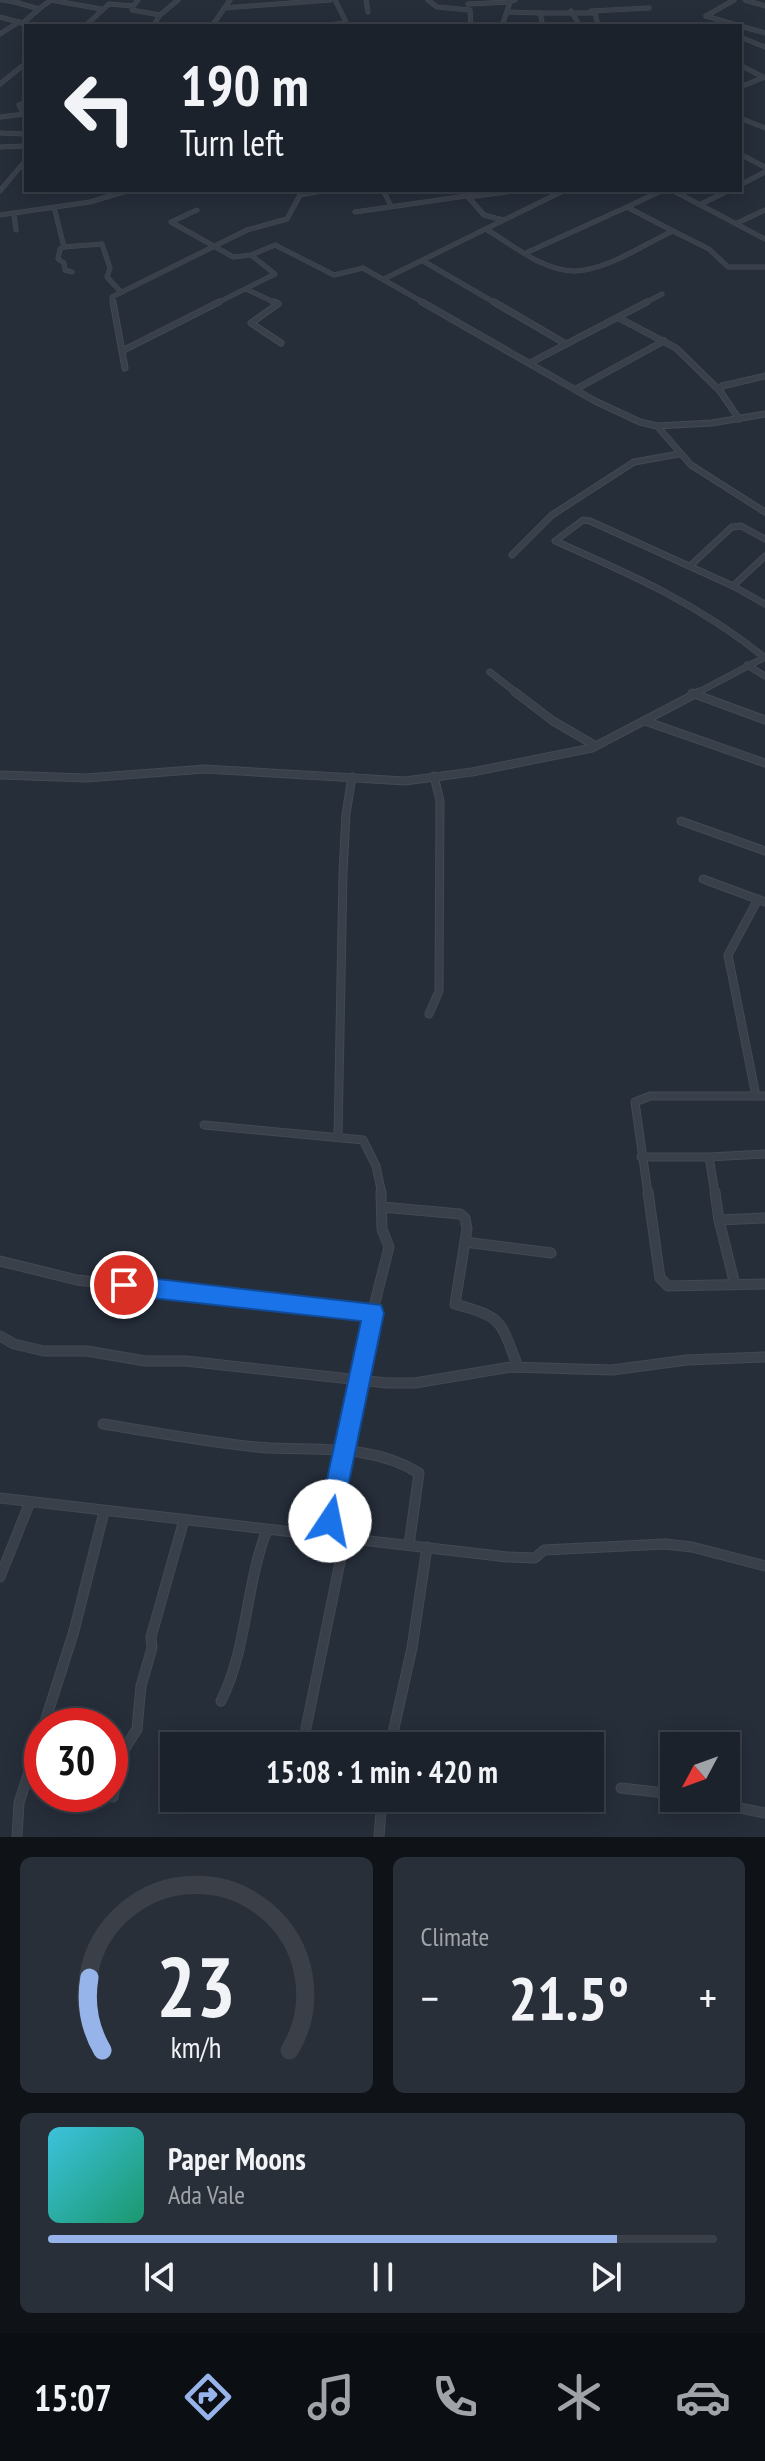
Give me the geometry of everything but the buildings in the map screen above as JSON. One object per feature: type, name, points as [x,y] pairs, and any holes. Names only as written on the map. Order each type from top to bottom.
[{"type":"street","points":[[2,0],[39,9]]},
{"type":"street","points":[[0,34],[21,23],[51,0],[101,9]]},
{"type":"street","points":[[133,6],[138,0]]},
{"type":"street","points":[[154,24],[178,0]]},
{"type":"street","points":[[213,24],[230,0]]},
{"type":"street","points":[[224,8],[332,0],[341,7],[347,24]]},
{"type":"street","points":[[366,0],[368,12]]},
{"type":"street","points":[[428,0],[437,7],[512,1],[505,24]]},
{"type":"street","points":[[733,24],[706,16],[734,0]]},
{"type":"street","points":[[745,0],[765,6]]},
{"type":"street","points":[[87,24],[109,4],[133,6]]},
{"type":"street","points":[[468,4],[471,24]]},
{"type":"street","points":[[133,6],[132,10],[160,15]]},
{"type":"street","points":[[507,12],[649,8]]},
{"type":"street","points":[[571,11],[579,24]]},
{"type":"street","points":[[591,11],[595,13],[597,24]]},
{"type":"street","points":[[540,13],[543,24]]},
{"type":"street","points":[[0,17],[25,24]]},
{"type":"street","points":[[742,27],[765,33]]},
{"type":"street","points":[[742,38],[765,47]]},
{"type":"street","points":[[0,84],[24,66]]},
{"type":"street","points":[[742,66],[764,77]]},
{"type":"street","points":[[742,86],[764,77]]},
{"type":"street","points":[[0,117],[24,116]]},
{"type":"street","points":[[742,119],[765,128]]},
{"type":"street","points":[[0,133],[24,134]]},
{"type":"street","points":[[0,147],[24,146]]},
{"type":"street","points":[[742,155],[765,170],[742,184]]},
{"type":"street","points":[[0,191],[24,162]]},
{"type":"street","points":[[0,215],[101,199],[124,192]]},
{"type":"street","points":[[384,192],[391,206]]},
{"type":"street","points":[[464,192],[484,215],[503,220]]},
{"type":"street","points":[[355,212],[504,192]]},
{"type":"street","points":[[384,279],[423,261],[453,242],[561,192]]},
{"type":"street","points":[[528,252],[659,192]]},
{"type":"street","points":[[676,192],[765,239]]},
{"type":"street","points":[[701,204],[726,192]]},
{"type":"street","points":[[125,368],[112,297],[247,230],[287,219],[299,193]]},
{"type":"street","points":[[54,207],[64,247]]},
{"type":"street","points":[[627,207],[716,254],[728,267],[765,267]]},
{"type":"street","points":[[197,210],[171,222],[233,257],[278,246],[330,274],[358,267],[633,419],[657,426],[765,414]]},
{"type":"street","points":[[737,223],[765,210]]},
{"type":"street","points":[[14,214],[16,230]]},
{"type":"street","points":[[486,229],[553,266],[580,271],[673,231]]},
{"type":"street","points":[[72,272],[65,270],[64,263],[58,259],[60,249],[102,244],[110,268],[107,277],[120,291]]},
{"type":"street","points":[[122,351],[276,272],[251,255]]},
{"type":"street","points":[[423,261],[566,344]]},
{"type":"street","points":[[246,289],[278,304],[251,323],[281,343]]},
{"type":"street","points":[[530,363],[662,294]]},
{"type":"street","points":[[619,318],[676,348],[720,391],[739,419]]},
{"type":"street","points":[[576,389],[664,341]]},
{"type":"street","points":[[720,391],[727,384],[765,376]]},
{"type":"street","points":[[657,426],[679,454],[719,485],[765,512]]},
{"type":"street","points":[[512,555],[552,515],[634,462],[679,454]]},
{"type":"street","points":[[0,775],[86,778],[205,769],[405,781],[538,761],[596,746],[764,657],[738,636],[664,589],[554,542],[586,520],[692,564],[765,604]]},
{"type":"street","points":[[692,564],[732,527],[741,526],[765,539]]},
{"type":"street","points":[[733,586],[765,556]]},
{"type":"street","points":[[747,665],[765,676]]},
{"type":"street","points":[[490,672],[553,721],[596,746]]},
{"type":"street","points":[[692,693],[765,720]]},
{"type":"street","points":[[645,721],[765,763]]},
{"type":"street","points":[[429,1014],[439,991],[440,801],[434,776]]},
{"type":"street","points":[[338,1137],[343,873],[346,814],[352,777]]},
{"type":"street","points":[[681,821],[765,851]]},
{"type":"street","points":[[703,879],[761,900],[732,943],[728,955],[760,1096],[639,1098],[635,1102],[635,1114],[641,1157],[660,1278],[668,1286],[680,1288],[707,1284],[765,1284]]},
{"type":"street","points":[[204,1125],[363,1140],[376,1166],[382,1229],[389,1247],[332,1508],[331,1536]]},
{"type":"street","points":[[641,1157],[765,1154]]},
{"type":"street","points":[[709,1157],[719,1220],[735,1285]]},
{"type":"street","points":[[382,1207],[460,1214],[465,1218],[467,1229],[455,1304],[491,1314],[503,1329],[518,1367]]},
{"type":"street","points":[[719,1220],[765,1218]]},
{"type":"street","points":[[465,1242],[551,1253]]},
{"type":"street","points":[[0,1261],[77,1280],[373,1313]]},
{"type":"street","points":[[2,1340],[44,1351],[87,1351],[132,1360],[186,1361],[415,1383],[518,1367],[612,1370],[687,1360],[765,1357]]},
{"type":"street","points":[[103,1424],[255,1447],[326,1452],[344,1449],[394,1460],[419,1473],[409,1545]]},
{"type":"street","points":[[0,1498],[462,1553],[535,1558],[544,1550],[665,1544],[692,1547],[765,1566]]},
{"type":"street","points":[[0,1577],[30,1502]]},
{"type":"street","points":[[17,1837],[19,1803],[74,1631],[104,1512]]},
{"type":"street","points":[[128,1743],[137,1729],[141,1686],[152,1648],[151,1637],[184,1520]]},
{"type":"street","points":[[221,1701],[229,1686],[246,1626],[251,1577],[267,1530]]},
{"type":"street","points":[[306,1728],[345,1538]]},
{"type":"street","points":[[393,1732],[412,1648],[427,1547]]},
{"type":"street","points":[[621,1788],[660,1792]]},
{"type":"street","points":[[740,1808],[765,1813]]},
{"type":"street","points":[[379,1837],[381,1812]]},
{"type":"route","points":[[124,1285],[373,1313],[330,1521]]}]
